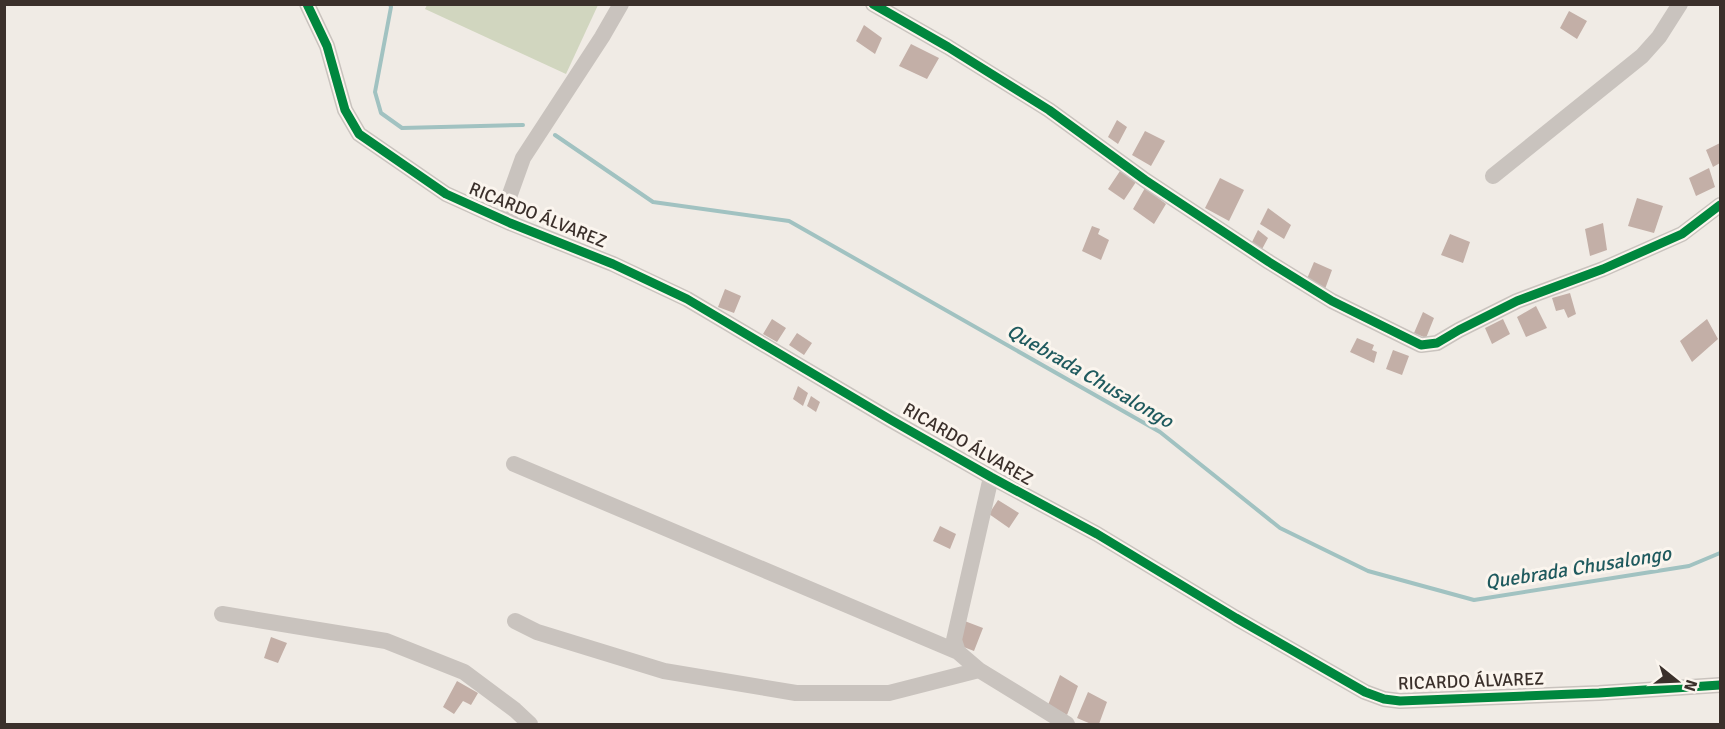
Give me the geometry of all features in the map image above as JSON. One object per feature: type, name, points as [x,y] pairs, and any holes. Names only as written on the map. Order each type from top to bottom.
[{"type":"street","name":"RICARDO ÁLVAREZ","points":[[307,4],[327,46],[345,110],[360,134],[446,194],[510,223],[613,264],[687,299],[991,477],[1097,534],[1365,692],[1384,699],[1400,701],[1599,693],[1720,685]]},
{"type":"street","points":[[510,223],[509,197],[523,158],[621,4]]},
{"type":"street","points":[[873,4],[948,47],[1049,110],[1145,180],[1269,262],[1332,301],[1421,345],[1437,343],[1517,301],[1603,269],[1682,234],[1720,205]]},
{"type":"street","points":[[1493,176],[1642,56],[1659,37],[1680,4]]},
{"type":"street","points":[[514,464],[958,652],[979,670],[1067,724]]},
{"type":"street","points":[[958,652],[954,640],[991,477]]},
{"type":"street","points":[[222,614],[386,641],[464,672],[530,724]]},
{"type":"street","points":[[514,621],[537,632],[664,670],[796,693],[889,693],[979,670]]},
{"type":"green space","points":[[598,4],[566,74],[425,9],[427,5]]},
{"type":"building","points":[[1569,11],[1587,21],[1577,39],[1560,28]]},
{"type":"building","points":[[864,25],[882,38],[875,54],[856,41]]},
{"type":"building","points":[[911,44],[939,58],[927,79],[899,66]]},
{"type":"building","points":[[1117,120],[1127,127],[1118,144],[1108,137]]},
{"type":"building","points":[[1145,131],[1165,141],[1151,166],[1132,155]]},
{"type":"building","points":[[1720,143],[1720,163],[1713,167],[1706,150]]},
{"type":"building","points":[[1709,168],[1715,187],[1696,196],[1689,178]]},
{"type":"building","points":[[1120,171],[1136,182],[1124,200],[1108,189]]},
{"type":"building","points":[[1220,178],[1244,190],[1229,221],[1205,208]]},
{"type":"building","points":[[1145,188],[1166,204],[1154,224],[1133,209]]},
{"type":"building","points":[[1637,198],[1663,206],[1654,233],[1628,226]]},
{"type":"building","points":[[1268,208],[1291,225],[1284,239],[1260,224]]},
{"type":"building","points":[[1603,223],[1607,250],[1590,256],[1585,229]]},
{"type":"building","points":[[1092,226],[1100,229],[1098,234],[1109,240],[1101,260],[1082,251]]},
{"type":"building","points":[[1258,230],[1268,238],[1261,251],[1251,244]]},
{"type":"building","points":[[1450,234],[1470,242],[1463,263],[1441,255]]},
{"type":"building","points":[[1314,262],[1332,270],[1325,289],[1306,281]]},
{"type":"building","points":[[725,289],[741,296],[734,313],[718,307]]},
{"type":"building","points":[[1570,293],[1576,314],[1568,318],[1564,309],[1556,311],[1552,298]]},
{"type":"building","points":[[1536,306],[1547,328],[1526,337],[1517,317]]},
{"type":"building","points":[[1423,312],[1434,318],[1426,338],[1414,333]]},
{"type":"building","points":[[772,319],[786,328],[777,342],[763,334]]},
{"type":"building","points":[[1503,319],[1510,334],[1492,344],[1485,328]]},
{"type":"building","points":[[1707,319],[1718,339],[1692,362],[1680,341]]},
{"type":"building","points":[[797,333],[812,343],[804,355],[789,345]]},
{"type":"building","points":[[1357,338],[1374,345],[1372,350],[1377,352],[1374,363],[1350,352]]},
{"type":"building","points":[[1393,350],[1409,356],[1402,375],[1386,369]]},
{"type":"building","points":[[798,386],[808,393],[803,406],[793,399]]},
{"type":"building","points":[[811,396],[820,402],[816,412],[807,406]]},
{"type":"building","points":[[998,500],[1019,513],[1009,528],[989,514]]},
{"type":"building","points":[[940,526],[956,534],[950,549],[933,541]]},
{"type":"building","points":[[962,620],[983,628],[974,651],[956,644]]},
{"type":"building","points":[[271,637],[287,643],[278,663],[264,658]]},
{"type":"building","points":[[1060,675],[1078,686],[1067,715],[1048,705]]},
{"type":"building","points":[[457,681],[478,693],[471,705],[463,701],[454,714],[443,707]]},
{"type":"building","points":[[1088,692],[1107,702],[1099,724],[1091,724],[1077,718]]},
{"type":"waterway","name":"Quebrada Chusalongo","points":[[390,4],[375,92],[381,113],[402,128],[523,125]]},
{"type":"waterway","name":"Quebrada Chusalongo","points":[[555,135],[653,202],[789,221],[1160,432],[1280,528],[1368,571],[1474,600],[1689,566],[1720,553]]},
{"type":"cycle path","points":[[307,4],[327,46],[345,110],[359,134],[446,194],[510,223],[613,264],[687,299],[891,420],[1097,534],[1365,692],[1384,699],[1400,701],[1599,693],[1720,685]]},
{"type":"cycle path","points":[[873,4],[948,47],[1049,110],[1145,180],[1269,262],[1332,301],[1421,345],[1437,343],[1517,301],[1603,269],[1682,234],[1720,205]]}]
